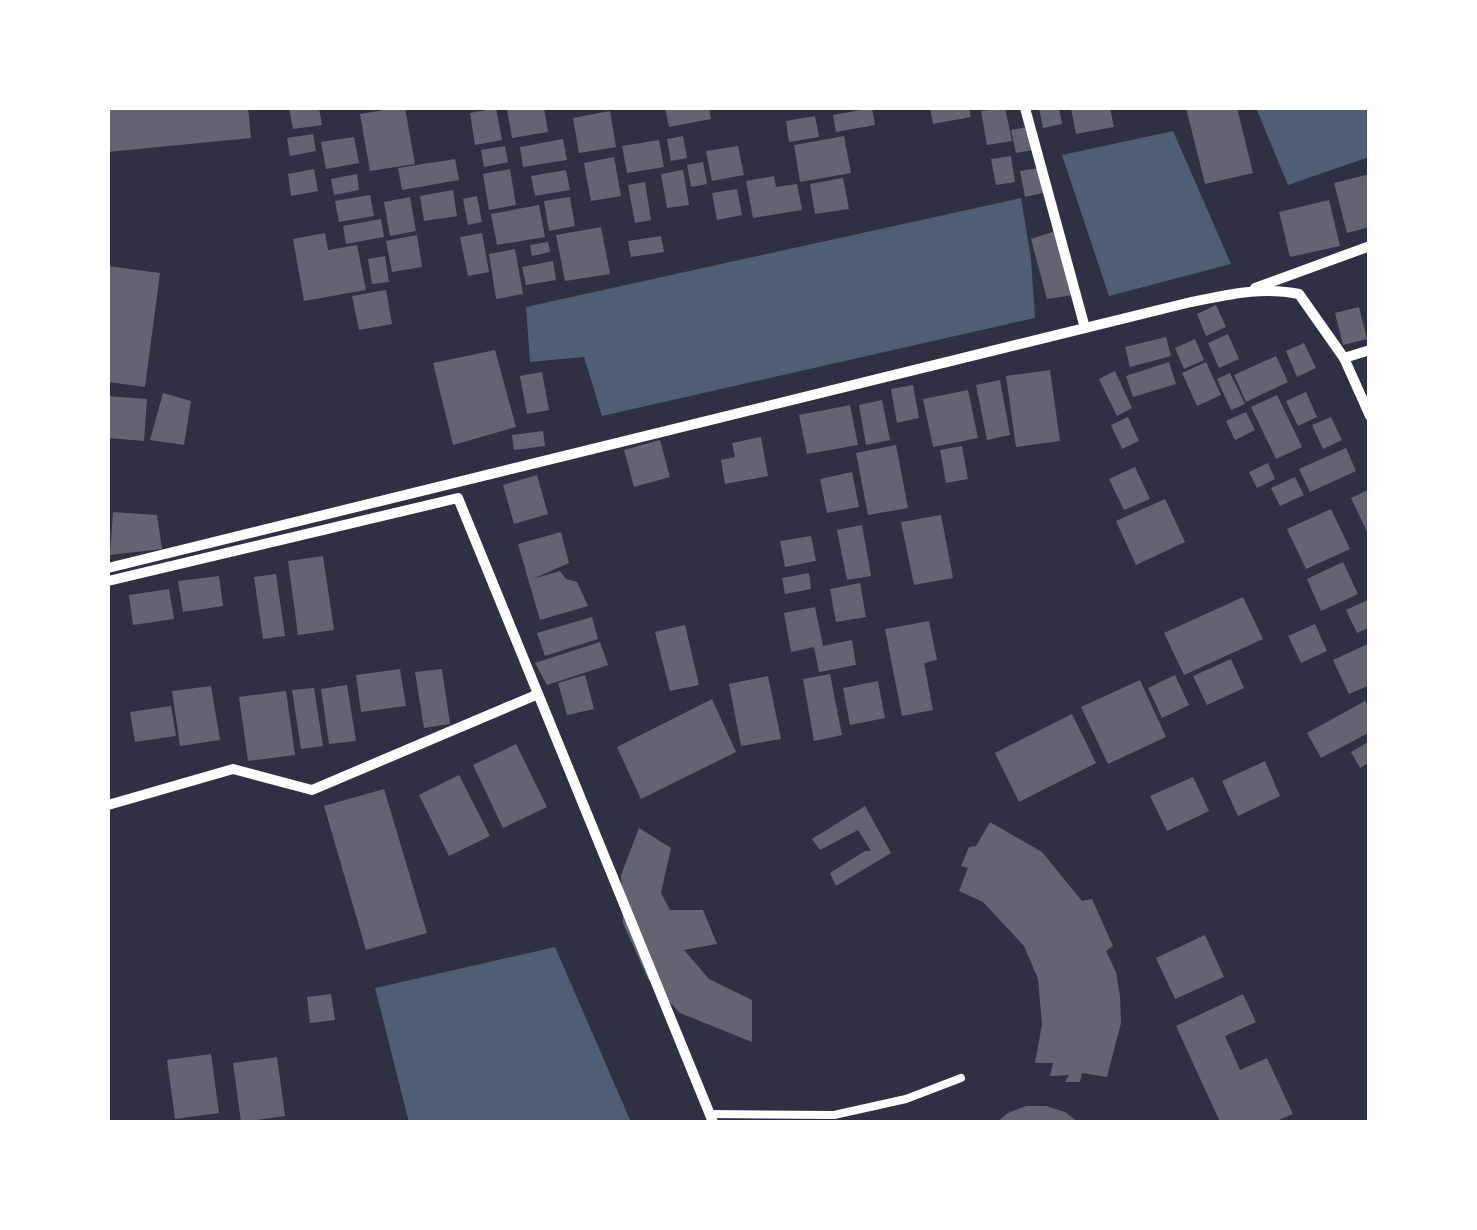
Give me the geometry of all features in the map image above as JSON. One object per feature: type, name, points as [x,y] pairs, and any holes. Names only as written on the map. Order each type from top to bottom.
[{"type":"street","points":[[1025,108],[1085,328]]},
{"type":"street","points":[[108,568],[1244,292],[1370,246]]},
{"type":"street","points":[[1244,292],[1278,290],[1299,294],[1344,358],[1370,416]]},
{"type":"street","points":[[1344,358],[1370,350]]},
{"type":"street","points":[[108,581],[458,498],[712,1118]]},
{"type":"street","points":[[108,805],[233,769],[312,790],[536,695]]},
{"type":"lane","points":[[712,1118],[834,1115],[906,1098],[961,1078]]},
{"type":"water","points":[[1256,108],[1369,108],[1369,157],[1288,185]]},
{"type":"water","points":[[1173,131],[1231,264],[1109,296],[1062,155]]},
{"type":"water","points":[[1021,198],[1035,318],[602,416],[584,357],[530,362],[526,307]]},
{"type":"water","points":[[555,947],[631,1122],[409,1122],[375,988]]},
{"type":"building","points":[[108,108],[248,108],[251,138],[108,152]]},
{"type":"building","points":[[289,108],[319,108],[322,125],[293,129]]},
{"type":"building","points":[[405,108],[415,164],[370,171],[360,114]]},
{"type":"building","points":[[496,108],[502,140],[475,145],[470,113]]},
{"type":"building","points":[[544,108],[548,132],[512,138],[507,110]]},
{"type":"building","points":[[665,108],[709,108],[711,119],[669,127]]},
{"type":"building","points":[[872,108],[875,125],[836,132],[833,115]]},
{"type":"building","points":[[930,108],[969,108],[971,117],[933,124]]},
{"type":"building","points":[[1005,108],[1012,141],[987,145],[981,111]]},
{"type":"building","points":[[1039,108],[1059,108],[1062,124],[1043,128]]},
{"type":"building","points":[[1071,108],[1110,108],[1114,127],[1076,134]]},
{"type":"building","points":[[1186,108],[1237,108],[1253,173],[1205,184]]},
{"type":"building","points":[[610,111],[616,147],[579,153],[573,118]]},
{"type":"building","points":[[815,116],[819,137],[789,142],[786,121]]},
{"type":"building","points":[[1027,127],[1032,150],[1016,153],[1011,130]]},
{"type":"building","points":[[313,134],[316,151],[290,156],[287,138]]},
{"type":"building","points":[[683,136],[687,158],[671,161],[667,139]]},
{"type":"building","points":[[844,136],[851,173],[800,182],[794,145]]},
{"type":"building","points":[[354,137],[359,163],[326,169],[321,142]]},
{"type":"building","points":[[563,139],[567,160],[523,167],[520,147]]},
{"type":"building","points":[[659,140],[664,167],[627,173],[622,146]]},
{"type":"building","points":[[505,146],[508,162],[484,167],[481,150]]},
{"type":"building","points":[[738,146],[744,175],[712,181],[706,151]]},
{"type":"building","points":[[1011,156],[1015,182],[996,185],[991,159]]},
{"type":"building","points":[[614,157],[621,196],[591,201],[584,163]]},
{"type":"building","points":[[455,159],[459,180],[402,190],[398,168]]},
{"type":"building","points":[[703,162],[707,184],[691,187],[687,165]]},
{"type":"building","points":[[1039,168],[1043,193],[1025,197],[1020,171]]},
{"type":"building","points":[[314,169],[318,191],[291,196],[288,174]]},
{"type":"building","points":[[510,169],[516,205],[489,210],[483,174]]},
{"type":"building","points":[[566,170],[570,190],[535,196],[531,176]]},
{"type":"building","points":[[683,170],[689,205],[667,208],[661,174]]},
{"type":"building","points":[[357,174],[359,190],[334,195],[331,179]]},
{"type":"building","points":[[1370,174],[1370,227],[1347,233],[1334,183]]},
{"type":"building","points":[[774,176],[776,187],[797,184],[802,210],[753,218],[746,181]]},
{"type":"building","points":[[843,178],[849,209],[815,214],[810,184]]},
{"type":"building","points":[[645,182],[651,220],[635,223],[628,185]]},
{"type":"building","points":[[737,189],[742,215],[717,220],[712,193]]},
{"type":"building","points":[[453,190],[457,216],[424,221],[420,196]]},
{"type":"building","points":[[370,195],[374,216],[339,222],[335,201]]},
{"type":"building","points":[[477,196],[482,222],[468,225],[463,199]]},
{"type":"building","points":[[410,197],[416,231],[390,236],[384,202]]},
{"type":"building","points":[[570,197],[575,226],[549,231],[544,201]]},
{"type":"building","points":[[1329,200],[1340,246],[1290,257],[1279,212]]},
{"type":"building","points":[[539,205],[545,237],[497,245],[491,214]]},
{"type":"building","points":[[381,219],[384,237],[346,244],[343,226]]},
{"type":"building","points":[[601,227],[610,274],[565,281],[556,235]]},
{"type":"building","points":[[1055,231],[1073,295],[1047,299],[1031,239]]},
{"type":"building","points":[[325,233],[328,250],[357,245],[366,290],[304,301],[293,239]]},
{"type":"building","points":[[482,233],[489,272],[468,276],[460,237]]},
{"type":"building","points":[[417,235],[422,267],[392,272],[386,241]]},
{"type":"building","points":[[661,236],[664,252],[631,257],[628,241]]},
{"type":"building","points":[[548,242],[550,252],[532,256],[530,245]]},
{"type":"building","points":[[515,249],[523,294],[496,299],[489,254]]},
{"type":"building","points":[[385,256],[389,282],[372,284],[368,259]]},
{"type":"building","points":[[553,261],[556,280],[526,285],[522,267]]},
{"type":"building","points":[[108,266],[160,273],[145,387],[108,382]]},
{"type":"building","points":[[386,290],[392,324],[359,330],[352,296]]},
{"type":"building","points":[[1216,305],[1226,327],[1206,336],[1197,314]]},
{"type":"building","points":[[1359,307],[1367,339],[1343,345],[1335,313]]},
{"type":"building","points":[[1228,334],[1239,359],[1219,368],[1208,343]]},
{"type":"building","points":[[1166,337],[1171,356],[1130,367],[1125,347]]},
{"type":"building","points":[[1195,339],[1204,360],[1184,369],[1175,348]]},
{"type":"building","points":[[1304,343],[1316,368],[1297,377],[1286,351]]},
{"type":"building","points":[[495,350],[516,427],[453,445],[433,363]]},
{"type":"building","points":[[1276,356],[1288,382],[1246,402],[1234,375]]},
{"type":"building","points":[[1169,362],[1176,384],[1133,397],[1126,376]]},
{"type":"building","points":[[1206,362],[1221,395],[1197,406],[1182,373]]},
{"type":"building","points":[[1050,370],[1060,441],[1016,447],[1006,376]]},
{"type":"building","points":[[1115,371],[1132,408],[1117,416],[1099,379]]},
{"type":"building","points":[[542,372],[549,410],[527,414],[520,376]]},
{"type":"building","points":[[1230,373],[1245,404],[1231,410],[1217,379]]},
{"type":"building","points":[[1000,380],[1010,435],[987,440],[976,385]]},
{"type":"building","points":[[913,385],[919,418],[897,423],[891,389]]},
{"type":"building","points":[[968,390],[978,438],[933,447],[923,399]]},
{"type":"building","points":[[1306,392],[1317,417],[1298,426],[1286,401]]},
{"type":"building","points":[[163,393],[191,401],[184,445],[150,440]]},
{"type":"building","points":[[1277,395],[1302,447],[1276,459],[1251,407]]},
{"type":"building","points":[[108,396],[147,399],[144,441],[108,438]]},
{"type":"building","points":[[882,400],[890,440],[866,445],[859,405]]},
{"type":"building","points":[[850,405],[858,445],[807,454],[799,415]]},
{"type":"building","points":[[1246,412],[1255,430],[1235,440],[1226,421]]},
{"type":"building","points":[[1128,417],[1139,441],[1122,449],[1111,425]]},
{"type":"building","points":[[1331,417],[1342,440],[1323,449],[1312,425]]},
{"type":"building","points":[[543,431],[545,446],[514,450],[512,435]]},
{"type":"building","points":[[761,437],[768,476],[725,484],[721,460],[735,457],[732,443]]},
{"type":"building","points":[[660,440],[670,477],[634,487],[624,450]]},
{"type":"building","points":[[896,445],[908,508],[868,515],[856,453]]},
{"type":"building","points":[[962,446],[968,479],[946,483],[940,450]]},
{"type":"building","points":[[1346,448],[1356,471],[1310,492],[1299,469]]},
{"type":"building","points":[[1268,463],[1275,479],[1257,488],[1249,472]]},
{"type":"building","points":[[1135,467],[1150,499],[1124,510],[1109,479]]},
{"type":"building","points":[[852,472],[859,507],[827,513],[820,479]]},
{"type":"building","points":[[537,475],[548,514],[514,524],[503,485]]},
{"type":"building","points":[[1295,477],[1304,495],[1280,506],[1271,488]]},
{"type":"building","points":[[1370,489],[1370,538],[1351,498]]},
{"type":"building","points":[[1165,499],[1185,542],[1136,565],[1116,521]]},
{"type":"building","points":[[1331,509],[1350,549],[1306,569],[1287,529]]},
{"type":"building","points":[[113,512],[157,515],[162,549],[110,555]]},
{"type":"building","points":[[941,515],[953,578],[914,585],[901,522]]},
{"type":"building","points":[[862,525],[871,576],[847,580],[837,530]]},
{"type":"building","points":[[561,532],[569,563],[532,579],[560,571],[566,579],[577,582],[588,606],[540,620],[518,544]]},
{"type":"building","points":[[811,536],[816,561],[785,567],[780,541]]},
{"type":"building","points":[[323,556],[334,630],[298,635],[288,561]]},
{"type":"building","points":[[1343,562],[1358,594],[1321,611],[1307,579]]},
{"type":"building","points":[[809,573],[811,589],[785,594],[782,578]]},
{"type":"building","points":[[276,574],[285,636],[263,639],[254,577]]},
{"type":"building","points":[[219,576],[223,606],[183,612],[178,581]]},
{"type":"building","points":[[860,583],[866,617],[836,622],[830,589]]},
{"type":"building","points":[[169,589],[174,619],[133,625],[129,595]]},
{"type":"building","points":[[1243,597],[1263,639],[1184,675],[1164,633]]},
{"type":"building","points":[[1370,599],[1370,627],[1357,633],[1346,610]]},
{"type":"building","points":[[815,607],[823,646],[852,640],[856,665],[819,672],[814,647],[791,652],[784,613]]},
{"type":"building","points":[[592,617],[598,639],[545,656],[537,633]]},
{"type":"building","points":[[929,621],[937,660],[924,663],[933,710],[902,716],[885,629]]},
{"type":"building","points":[[1315,624],[1327,651],[1301,663],[1288,636]]},
{"type":"building","points":[[685,625],[699,685],[670,691],[655,632]]},
{"type":"building","points":[[600,642],[608,665],[547,685],[535,663]]},
{"type":"building","points":[[1370,643],[1370,685],[1349,694],[1333,660]]},
{"type":"building","points":[[1231,659],[1244,688],[1207,705],[1193,676]]},
{"type":"building","points":[[400,669],[406,706],[361,712],[356,675]]},
{"type":"building","points":[[442,669],[450,724],[424,728],[415,672]]},
{"type":"building","points":[[830,674],[842,735],[814,741],[803,679]]},
{"type":"building","points":[[585,675],[594,709],[567,715],[558,683]]},
{"type":"building","points":[[1175,675],[1189,705],[1162,718],[1148,688]]},
{"type":"building","points":[[768,676],[781,739],[741,746],[729,684]]},
{"type":"building","points":[[1140,680],[1166,737],[1108,764],[1081,707]]},
{"type":"building","points":[[878,681],[885,718],[850,725],[843,688]]},
{"type":"building","points":[[347,685],[356,741],[329,744],[321,689]]},
{"type":"building","points":[[211,686],[220,740],[180,746],[172,691]]},
{"type":"building","points":[[314,688],[323,746],[301,749],[292,690]]},
{"type":"building","points":[[286,691],[295,755],[248,761],[239,697]]},
{"type":"building","points":[[712,699],[736,752],[641,799],[617,747]]},
{"type":"building","points":[[1365,701],[1370,708],[1370,732],[1321,758],[1307,733]]},
{"type":"building","points":[[171,706],[176,736],[135,742],[130,712]]},
{"type":"building","points":[[1072,714],[1096,763],[1019,802],[995,753]]},
{"type":"building","points":[[1370,741],[1370,762],[1360,768],[1351,752]]},
{"type":"building","points":[[516,744],[547,807],[503,828],[473,765]]},
{"type":"building","points":[[1265,761],[1280,796],[1238,816],[1222,781]]},
{"type":"building","points":[[459,775],[490,836],[449,856],[419,795]]},
{"type":"building","points":[[1193,777],[1209,811],[1167,831],[1150,796]]},
{"type":"building","points":[[384,789],[427,933],[366,950],[324,806]]},
{"type":"building","points":[[865,806],[891,853],[836,886],[830,873],[871,851],[858,830],[820,850],[812,839]]},
{"type":"building","points":[[990,822],[1042,852],[1082,901],[1092,899],[1113,946],[1106,951],[1116,972],[1120,996],[1121,1023],[1107,1077],[1082,1073],[1080,1082],[1065,1082],[1069,1075],[1050,1076],[1053,1063],[1035,1063],[1042,1024],[1038,979],[1024,946],[983,902],[959,891],[968,868],[961,866],[969,847],[976,846]]},
{"type":"building","points":[[639,828],[671,848],[661,893],[670,910],[703,910],[717,944],[684,950],[709,979],[752,1000],[752,1042],[680,1013],[648,979],[623,923],[621,875]]},
{"type":"building","points":[[1205,935],[1224,977],[1175,999],[1156,958]]},
{"type":"building","points":[[331,994],[335,1020],[310,1023],[307,997]]},
{"type":"building","points":[[1243,994],[1256,1022],[1225,1036],[1240,1070],[1267,1058],[1293,1114],[1274,1122],[1220,1122],[1176,1026]]},
{"type":"building","points":[[211,1054],[219,1113],[175,1119],[167,1060]]},
{"type":"building","points":[[277,1057],[285,1116],[241,1122],[233,1063]]},
{"type":"building","points":[[1026,1106],[1046,1106],[1065,1112],[1078,1122],[997,1122]]}]
